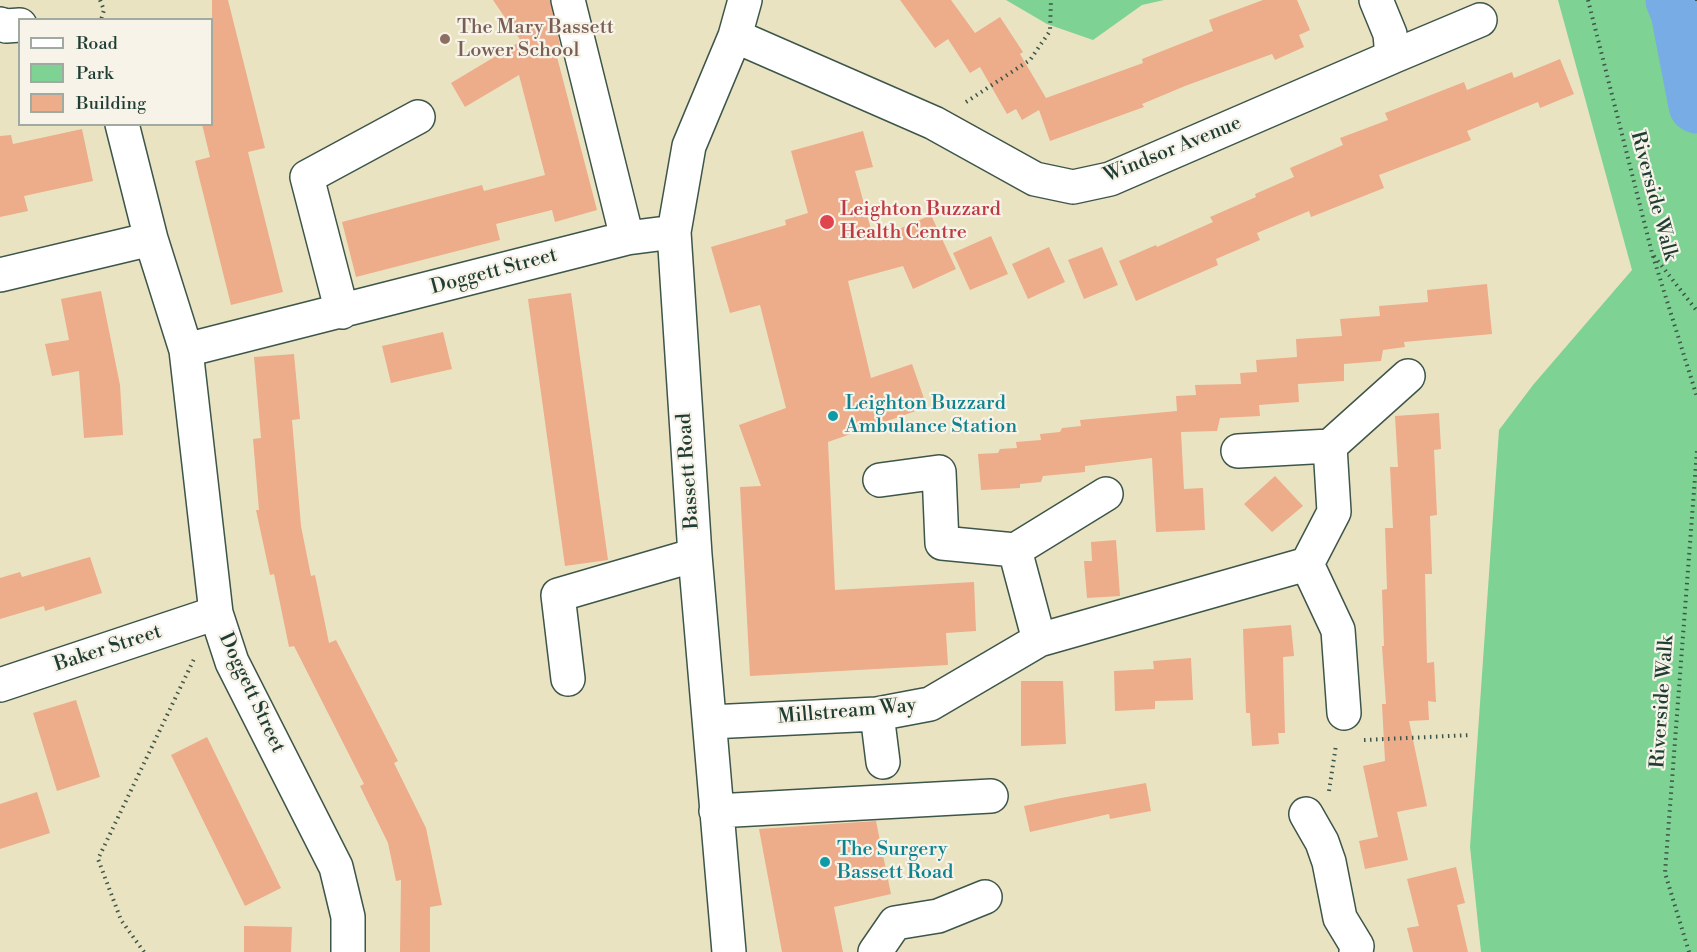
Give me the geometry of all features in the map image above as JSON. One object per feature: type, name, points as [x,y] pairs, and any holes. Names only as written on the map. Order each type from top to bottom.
[{"type":"street","points":[[568,0],[627,238]]},
{"type":"street","name":"Bassett Road","points":[[729,952],[695,555],[674,232],[688,146],[735,36],[745,0]]},
{"type":"street","points":[[1376,0],[1390,34],[1392,57]]},
{"type":"street","name":"Windsor Avenue","points":[[735,36],[934,123],[1035,178],[1073,187],[1110,179],[1480,20]]},
{"type":"street","points":[[342,312],[307,177],[418,117]]},
{"type":"street","name":"Doggett Street","points":[[123,126],[151,239],[186,350],[216,613],[232,662],[336,867],[348,917],[348,952]]},
{"type":"street","name":"Doggett Street","points":[[186,350],[627,238],[674,232]]},
{"type":"street","points":[[0,275],[151,239]]},
{"type":"street","points":[[1238,451],[1330,446],[1408,376]]},
{"type":"street","points":[[1330,446],[1334,512],[1307,564],[1338,630],[1346,731]]},
{"type":"street","points":[[880,480],[939,472],[942,543],[1015,550],[1106,494]]},
{"type":"street","points":[[1015,550],[1039,640]]},
{"type":"street","points":[[568,679],[558,595],[695,555]]},
{"type":"street","name":"Millstream Way","points":[[710,722],[878,714],[930,704],[1039,640],[1307,564]]},
{"type":"street","name":"Baker Street","points":[[0,685],[216,613]]},
{"type":"street","points":[[878,714],[883,762]]},
{"type":"street","points":[[716,810],[991,796]]},
{"type":"street","points":[[1314,828],[1329,862],[1340,918],[1357,946],[1356,952]]},
{"type":"street","points":[[875,952],[895,923],[938,916],[985,897]]},
{"type":"path","points":[[100,0],[104,10],[102,18]]},
{"type":"path","points":[[934,123],[1030,60],[1050,31],[1051,0]]},
{"type":"path","name":"Riverside Walk","points":[[1588,0],[1652,253],[1697,397]]},
{"type":"path","points":[[1652,253],[1697,311]]},
{"type":"path","name":"Riverside Walk","points":[[1688,952],[1665,873],[1697,451]]},
{"type":"path","points":[[144,952],[121,920],[98,859],[216,613]]},
{"type":"path","points":[[1314,828],[1346,731],[1471,735]]},
{"type":"green space","points":[[1006,0],[1164,0],[1142,5],[1093,40],[1047,24]]},
{"type":"green space","points":[[1558,0],[1670,0],[1675,13],[1697,127],[1697,952],[1481,952],[1470,847],[1499,430],[1533,385],[1632,270]]},
{"type":"building","points":[[212,0],[228,0],[265,148],[248,152],[283,292],[231,305],[195,161],[210,157],[202,126],[213,126]]},
{"type":"building","points":[[493,0],[550,0],[561,50],[556,53],[597,210],[555,222],[552,210],[496,224],[500,240],[356,277],[342,222],[482,185],[484,191],[545,175],[519,75],[465,107],[451,83],[521,41]]},
{"type":"building","points":[[900,0],[951,0],[975,33],[1000,17],[1023,52],[1020,54],[1046,98],[1143,63],[1142,59],[1213,31],[1209,20],[1263,0],[1297,0],[1310,30],[1299,35],[1304,47],[1275,60],[1272,54],[1185,86],[1142,104],[1144,107],[1050,141],[1039,110],[1022,120],[1016,109],[1007,114],[980,67],[970,73],[948,39],[935,48]]},
{"type":"building","points":[[1560,59],[1574,94],[1540,108],[1538,102],[1467,131],[1471,140],[1379,175],[1384,188],[1311,217],[1309,211],[1257,233],[1260,240],[1216,259],[1218,265],[1136,301],[1119,261],[1213,222],[1210,217],[1294,177],[1290,168],[1343,145],[1340,138],[1388,120],[1385,113],[1464,82],[1467,90],[1512,72],[1514,78]]},
{"type":"building","points":[[82,129],[93,181],[24,196],[28,211],[0,217],[0,136],[11,135],[13,144]]},
{"type":"building","points":[[863,131],[873,167],[855,171],[874,240],[931,215],[956,269],[913,289],[903,266],[848,281],[871,378],[912,364],[927,407],[828,442],[835,590],[974,582],[976,631],[946,633],[948,665],[750,676],[740,487],[761,486],[739,425],[786,408],[760,305],[730,313],[711,247],[786,225],[785,220],[808,213],[791,151]]},
{"type":"building","points":[[991,236],[1008,274],[970,290],[953,253]]},
{"type":"building","points":[[1049,247],[1065,282],[1028,299],[1012,264]]},
{"type":"building","points":[[1102,247],[1118,285],[1084,299],[1068,260]]},
{"type":"building","points":[[1487,284],[1492,334],[1404,342],[1405,347],[1383,350],[1381,361],[1344,364],[1344,381],[1298,384],[1299,402],[1259,405],[1260,416],[1220,418],[1217,431],[1181,432],[1184,489],[1203,488],[1205,530],[1156,532],[1152,458],[1085,466],[1085,472],[1043,476],[1041,482],[1020,484],[1020,488],[981,490],[978,454],[998,453],[1000,449],[1017,448],[1016,442],[1041,440],[1040,434],[1060,432],[1062,428],[1081,426],[1080,420],[1177,411],[1176,396],[1196,395],[1195,385],[1241,384],[1240,373],[1257,372],[1256,360],[1297,357],[1296,339],[1342,336],[1340,319],[1380,316],[1379,306],[1428,302],[1427,290]]},
{"type":"building","points":[[101,291],[120,385],[123,435],[84,438],[79,371],[52,376],[45,344],[69,340],[61,299]]},
{"type":"building","points":[[571,293],[608,560],[565,566],[528,299]]},
{"type":"building","points":[[443,332],[452,369],[391,383],[382,346]]},
{"type":"building","points":[[294,354],[300,419],[292,420],[301,526],[311,576],[315,575],[329,643],[336,640],[398,761],[394,763],[426,828],[442,905],[430,907],[430,952],[400,952],[401,880],[396,881],[388,843],[360,786],[364,784],[294,646],[289,647],[274,574],[270,575],[256,510],[259,510],[253,439],[261,438],[254,357]]},
{"type":"building","points":[[1439,413],[1441,449],[1434,450],[1437,515],[1430,516],[1432,574],[1425,574],[1427,663],[1434,662],[1436,702],[1428,701],[1429,720],[1409,721],[1427,806],[1397,812],[1408,860],[1365,869],[1359,841],[1378,837],[1363,766],[1385,761],[1382,704],[1386,704],[1382,646],[1384,646],[1382,590],[1387,589],[1385,528],[1393,528],[1390,467],[1398,467],[1395,416]]},
{"type":"building","points":[[1275,476],[1303,506],[1272,532],[1244,504]]},
{"type":"building","points":[[1116,540],[1120,596],[1087,598],[1084,561],[1092,561],[1091,542]]},
{"type":"building","points":[[90,557],[102,593],[45,611],[44,606],[0,619],[0,578],[20,572],[22,577]]},
{"type":"building","points":[[1291,625],[1294,656],[1283,657],[1285,733],[1278,733],[1279,744],[1252,746],[1250,713],[1246,713],[1243,629]]},
{"type":"building","points":[[1191,658],[1193,700],[1155,701],[1155,709],[1115,711],[1114,671],[1154,669],[1153,661]]},
{"type":"building","points":[[1021,681],[1063,681],[1066,744],[1021,746]]},
{"type":"building","points":[[76,700],[100,777],[57,791],[33,713]]},
{"type":"building","points":[[207,737],[281,888],[245,906],[171,755]]},
{"type":"building","points":[[1146,783],[1151,811],[1110,819],[1109,814],[1030,832],[1024,806]]},
{"type":"building","points":[[37,792],[50,833],[0,849],[0,804]]},
{"type":"building","name":"The Surgery Bassett Road","points":[[876,821],[891,894],[834,907],[843,952],[782,952],[759,829]]},
{"type":"building","points":[[1456,867],[1465,903],[1457,905],[1468,952],[1413,952],[1407,928],[1419,926],[1407,879]]},
{"type":"building","points":[[244,926],[292,927],[291,952],[244,952]]},
{"type":"waterway","points":[[1674,0],[1679,12],[1697,105]]},
{"type":"place","name":"The Mary Bassett Lower School","points":[[445,39]]},
{"type":"place","name":"Leighton Buzzard Health Centre","points":[[827,222]]},
{"type":"place","name":"Leighton Buzzard Ambulance Station","points":[[833,416]]},
{"type":"place","name":"The Surgery Bassett Road","points":[[825,862]]}]
